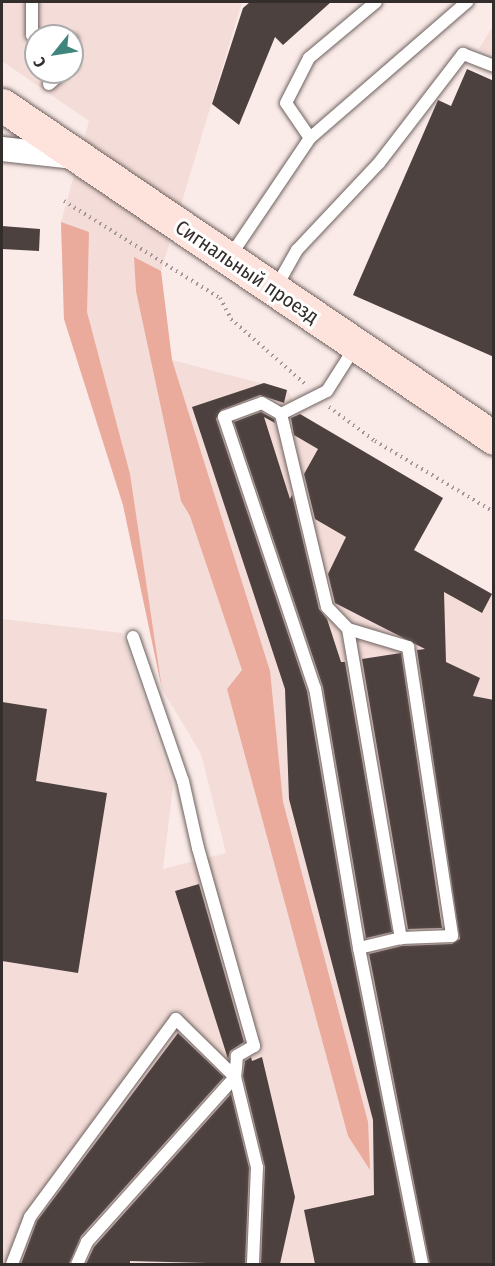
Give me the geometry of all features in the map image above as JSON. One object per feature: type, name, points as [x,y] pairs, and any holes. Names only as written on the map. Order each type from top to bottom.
[{"type":"main road","name":"Сигнальный проезд","points":[[2,105],[73,157],[494,438]]},
{"type":"street","points":[[2,149],[73,157]]},
{"type":"lane","points":[[32,2],[32,24]]},
{"type":"lane","points":[[309,138],[286,103],[309,58],[376,2]]},
{"type":"lane","points":[[228,259],[309,138],[467,2]]},
{"type":"lane","points":[[274,290],[297,250],[379,163],[463,54],[494,66]]},
{"type":"lane","points":[[280,414],[327,391],[356,345]]},
{"type":"lane","points":[[359,948],[401,938],[452,936],[408,647],[348,629],[327,607],[280,414],[262,403],[224,417],[315,689],[359,948],[422,1264]]},
{"type":"lane","points":[[348,629],[401,938]]},
{"type":"lane","points":[[134,637],[183,781],[198,848],[254,1046],[237,1056],[235,1077],[256,1167],[253,1264]]},
{"type":"lane","points":[[12,1264],[30,1217],[176,1019],[235,1077]]},
{"type":"lane","points":[[77,1264],[87,1242],[235,1077]]},
{"type":"path","points":[[63,201],[173,266]]},
{"type":"shaded area","points":[[2,2],[242,2],[161,271],[172,360],[287,390],[301,414],[443,498],[414,550],[493,594],[493,1264],[2,1264],[2,619],[122,633],[173,786],[163,869],[226,853],[201,754],[162,689],[123,505],[64,319],[61,222],[89,121],[35,84],[84,84],[84,24],[24,24],[24,76],[2,61]]},
{"type":"shaded area","points":[[493,26],[493,55],[479,49]]},
{"type":"shaded area","points":[[61,222],[89,232],[87,312],[130,474],[162,689],[123,505],[64,319]]},
{"type":"shaded area","points":[[134,257],[161,271],[172,360],[270,671],[283,802],[368,1122],[370,1170],[348,1136],[227,689],[242,670],[190,516],[181,501],[136,291]]},
{"type":"building","points":[[250,2],[331,2],[283,45],[275,37],[239,125],[212,104],[243,8]]},
{"type":"building","points":[[467,69],[494,81],[494,357],[353,295],[438,100],[451,106]]},
{"type":"building","points":[[2,226],[40,229],[39,251],[2,249]]},
{"type":"building","points":[[264,383],[287,390],[284,403],[260,395],[221,410],[216,419],[307,691],[351,949],[414,1264],[315,1264],[304,1210],[374,1195],[373,1120],[289,799],[285,689],[192,407]]},
{"type":"building","points":[[261,412],[274,419],[275,423],[264,417],[290,499],[292,495],[319,609],[327,619],[341,662],[345,662],[392,932],[366,938],[323,687],[234,422]]},
{"type":"building","points":[[300,414],[443,498],[414,550],[492,594],[482,613],[444,592],[446,662],[480,678],[473,696],[494,700],[494,1264],[430,1264],[369,954],[402,946],[452,944],[460,939],[417,650],[425,649],[335,603],[328,574],[346,537],[315,519],[304,474],[318,449],[294,435],[291,418]]},
{"type":"building","points":[[401,653],[442,928],[408,929],[362,659]]},
{"type":"building","points":[[2,702],[47,709],[36,781],[107,793],[78,973],[2,961]]},
{"type":"building","points":[[199,884],[244,1042],[230,1051],[228,1059],[175,891]]},
{"type":"building","points":[[178,1033],[224,1077],[81,1236],[69,1264],[21,1264],[37,1221]]},
{"type":"building","points":[[251,1057],[252,1061],[262,1057],[295,1197],[280,1264],[261,1264],[265,1167],[243,1076],[245,1061]]},
{"type":"building","points":[[231,1094],[249,1168],[245,1264],[130,1261],[130,1264],[86,1264],[94,1247]]}]
